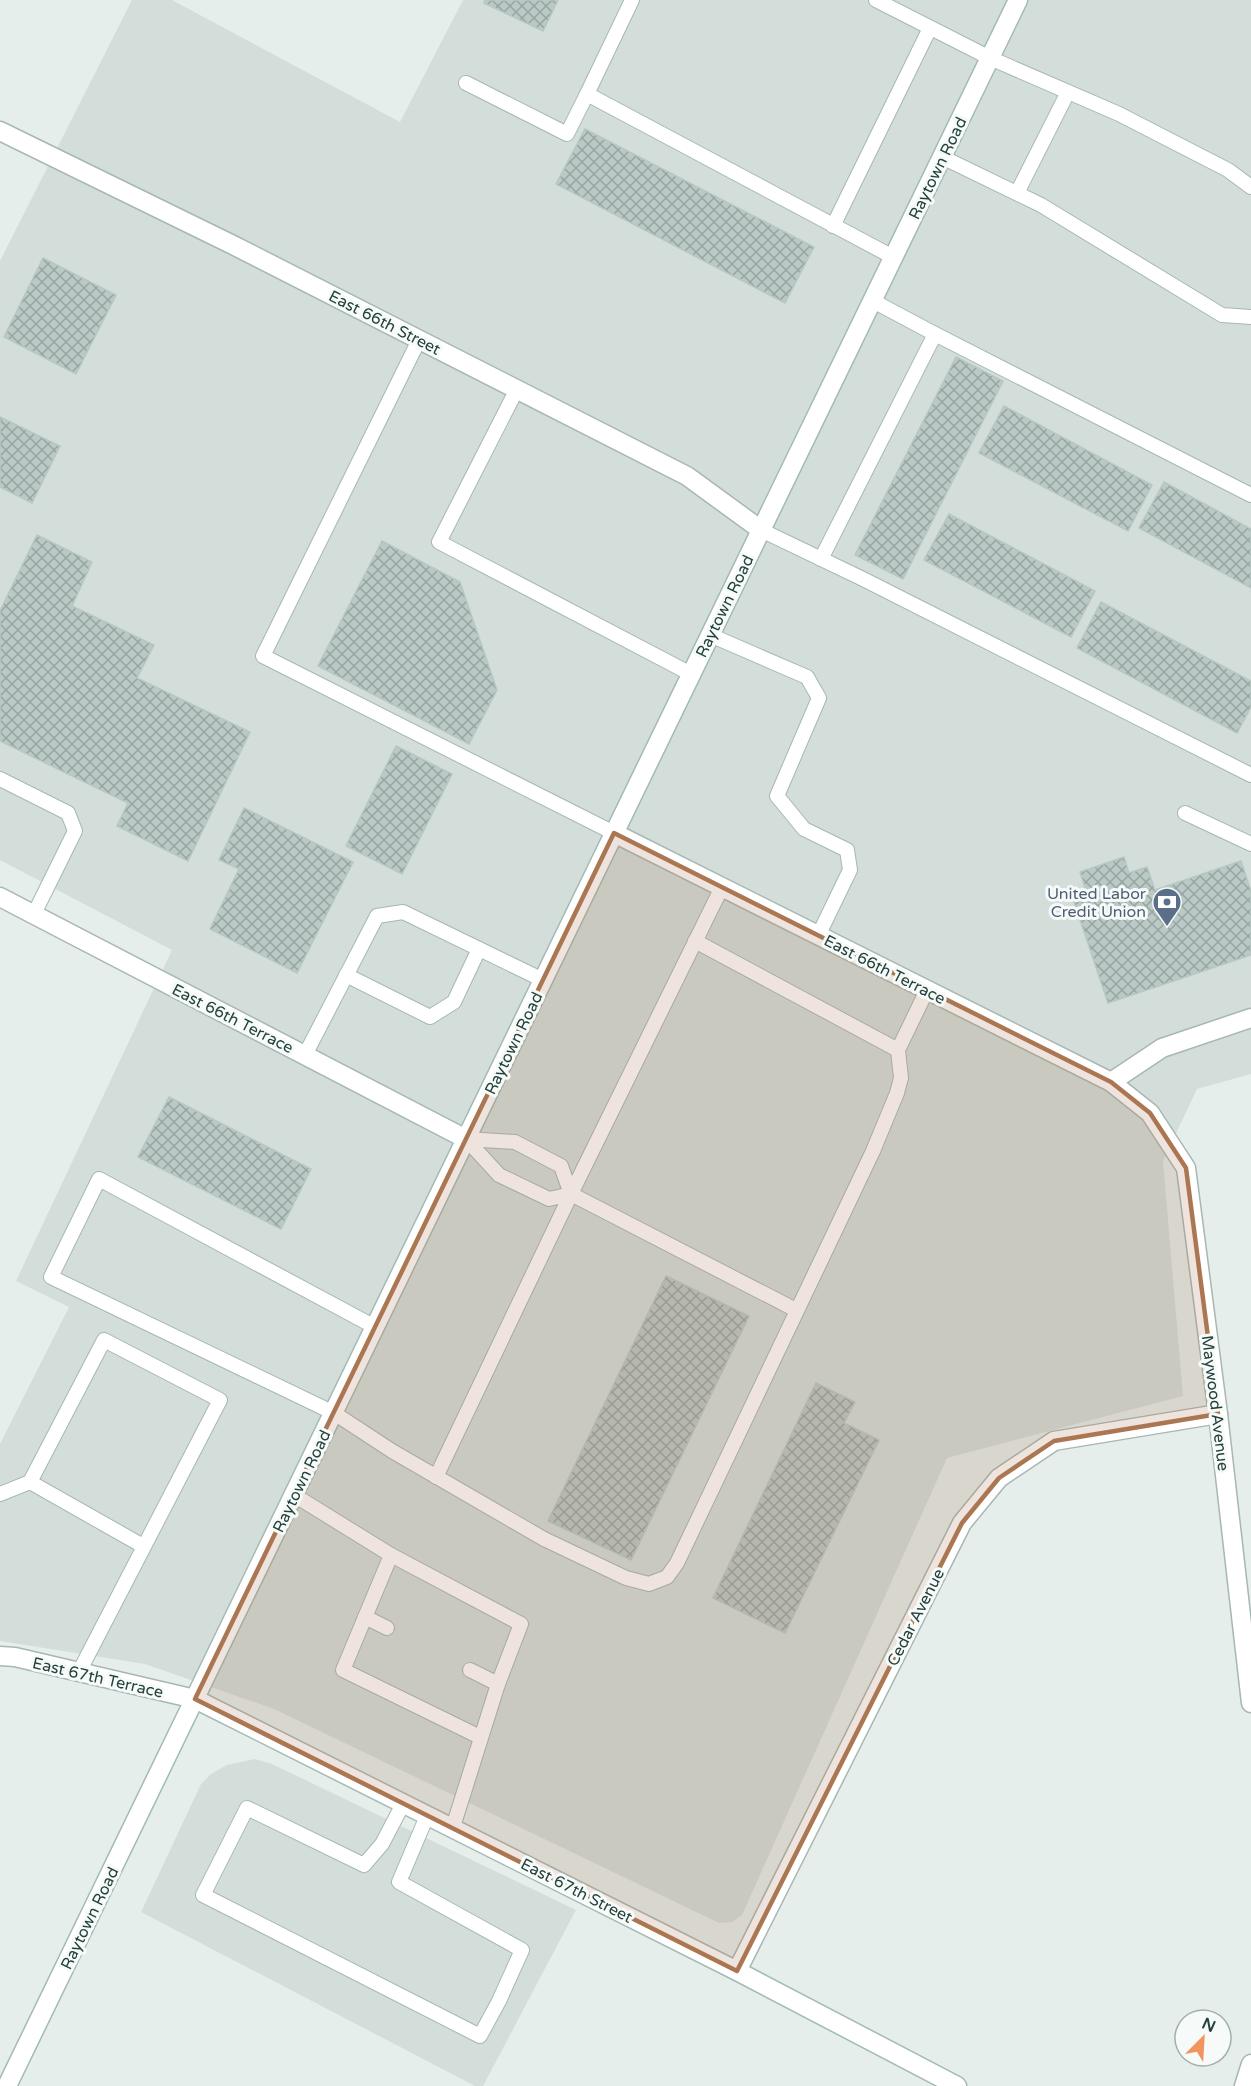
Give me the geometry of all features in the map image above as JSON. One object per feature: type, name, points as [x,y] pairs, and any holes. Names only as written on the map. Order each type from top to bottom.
[{"type":"street","name":"Raytown Road","points":[[7,2086],[1018,0]]},
{"type":"street","name":"East 66th Street","points":[[0,131],[233,245],[687,476],[761,530]]},
{"type":"street","name":"East 66th Terrace","points":[[614,833],[1111,1082],[1150,1113]]},
{"type":"street","name":"East 66th Terrace","points":[[0,897],[466,1139]]},
{"type":"street","points":[[1111,1082],[1162,1048],[1251,1018]]},
{"type":"street","name":"Maywood Avenue","points":[[1150,1113],[1186,1168],[1218,1414],[1251,1703]]},
{"type":"street","name":"Cedar Avenue","points":[[737,1971],[962,1523],[999,1478],[1054,1441],[1218,1414]]},
{"type":"street","name":"East 67th Terrace","points":[[0,1656],[15,1657],[195,1699]]},
{"type":"street","name":"East 67th Street","points":[[195,1699],[737,1971],[957,2086]]},
{"type":"street","points":[[1244,2086],[1251,2064]]},
{"type":"lane","points":[[466,83],[567,134],[632,0]]},
{"type":"lane","points":[[876,0],[990,58],[1119,114],[1218,165],[1251,187]]},
{"type":"lane","points":[[833,226],[930,28]]},
{"type":"lane","points":[[1017,193],[1068,92]]},
{"type":"lane","points":[[586,94],[893,257]]},
{"type":"lane","points":[[942,157],[1041,205],[1222,315],[1251,317]]},
{"type":"lane","points":[[873,301],[1251,495]]},
{"type":"lane","points":[[821,559],[935,334]]},
{"type":"lane","points":[[419,340],[263,656],[614,833]]},
{"type":"lane","points":[[517,388],[439,542],[691,674]]},
{"type":"lane","points":[[761,530],[1251,775]]},
{"type":"lane","points":[[710,635],[807,677],[819,698],[777,796],[804,829],[847,850],[850,870],[818,936]]},
{"type":"lane","points":[[0,779],[68,813],[75,831],[34,914]]},
{"type":"lane","points":[[1185,813],[1251,844]]},
{"type":"lane","points":[[436,1477],[571,1194],[722,887]]},
{"type":"lane","points":[[304,1055],[377,916],[403,912],[543,980]]},
{"type":"lane","points":[[695,941],[898,1050]]},
{"type":"lane","points":[[346,975],[430,1017],[454,1002],[479,949]]},
{"type":"lane","points":[[375,1327],[99,1179],[51,1277],[334,1413],[436,1477],[544,1539],[626,1578],[649,1584],[667,1576],[677,1563],[873,1150],[901,1078],[898,1050],[927,990]]},
{"type":"lane","points":[[466,1139],[515,1142],[561,1166],[571,1194]]},
{"type":"lane","points":[[466,1139],[499,1175],[549,1199],[571,1194],[796,1310]]},
{"type":"lane","points":[[0,1494],[30,1482],[104,1340],[220,1400],[80,1672]]},
{"type":"lane","points":[[30,1482],[143,1546]]},
{"type":"lane","points":[[294,1495],[391,1555],[521,1624],[480,1737],[453,1827]]},
{"type":"lane","points":[[391,1555],[342,1670],[480,1737]]},
{"type":"lane","points":[[365,1617],[387,1628]]},
{"type":"lane","points":[[470,1670],[498,1684]]},
{"type":"lane","points":[[403,1804],[382,1844],[364,1865],[247,1808],[203,1895],[480,2036],[522,1950],[399,1882],[427,1816]]},
{"type":"highlighted area","points":[[614,833],[1111,1082],[1150,1113],[1186,1168],[1218,1414],[1054,1441],[999,1478],[962,1523],[737,1971],[195,1699]]},
{"type":"shaded area","points":[[132,0],[172,0],[400,122],[463,0],[1251,0],[1251,1074],[1197,1089],[1163,1161],[1183,1396],[947,1458],[742,1915],[732,1922],[719,1923],[274,1709],[145,1664],[0,1641],[0,1444],[69,1307],[16,1281],[172,950],[0,860],[0,261]]},
{"type":"shaded area","points":[[255,1759],[272,1764],[576,1910],[483,2086],[475,2086],[141,1912],[201,1784],[211,1774],[227,1765]]},
{"type":"building","points":[[485,0],[558,0],[543,31],[484,3]]},
{"type":"building","points":[[585,129],[814,247],[785,303],[556,184]]},
{"type":"building","points":[[43,258],[116,295],[76,374],[4,337]]},
{"type":"building","points":[[956,357],[1003,381],[903,579],[855,555]]},
{"type":"building","points":[[1004,406],[1152,485],[1128,531],[979,453]]},
{"type":"building","points":[[0,417],[60,446],[32,503],[0,487]]},
{"type":"building","points":[[1164,482],[1251,529],[1251,588],[1139,528]]},
{"type":"building","points":[[949,514],[1095,591],[1071,637],[924,560]]},
{"type":"building","points":[[37,535],[92,562],[72,606],[154,645],[137,678],[250,732],[188,861],[117,826],[128,803],[0,741],[0,611]]},
{"type":"building","points":[[382,541],[460,582],[497,690],[469,744],[318,666]]},
{"type":"building","points":[[1101,602],[1251,681],[1251,707],[1237,733],[1077,648]]},
{"type":"building","points":[[396,746],[452,774],[402,874],[346,846]]},
{"type":"building","points":[[244,808],[353,862],[297,973],[210,929],[239,869],[219,860]]},
{"type":"building","name":"United Labor Credit Union","points":[[1124,857],[1129,873],[1147,867],[1155,890],[1241,861],[1251,891],[1251,955],[1108,1003],[1073,899],[1087,894],[1080,872]]},
{"type":"building","points":[[169,1097],[311,1169],[281,1229],[138,1157]]},
{"type":"building","points":[[666,1276],[749,1316],[631,1560],[548,1521]]},
{"type":"building","points":[[816,1383],[855,1402],[844,1423],[879,1440],[785,1633],[713,1598]]},
{"type":"place","name":"United Labor Credit Union","points":[[1167,928]]}]
